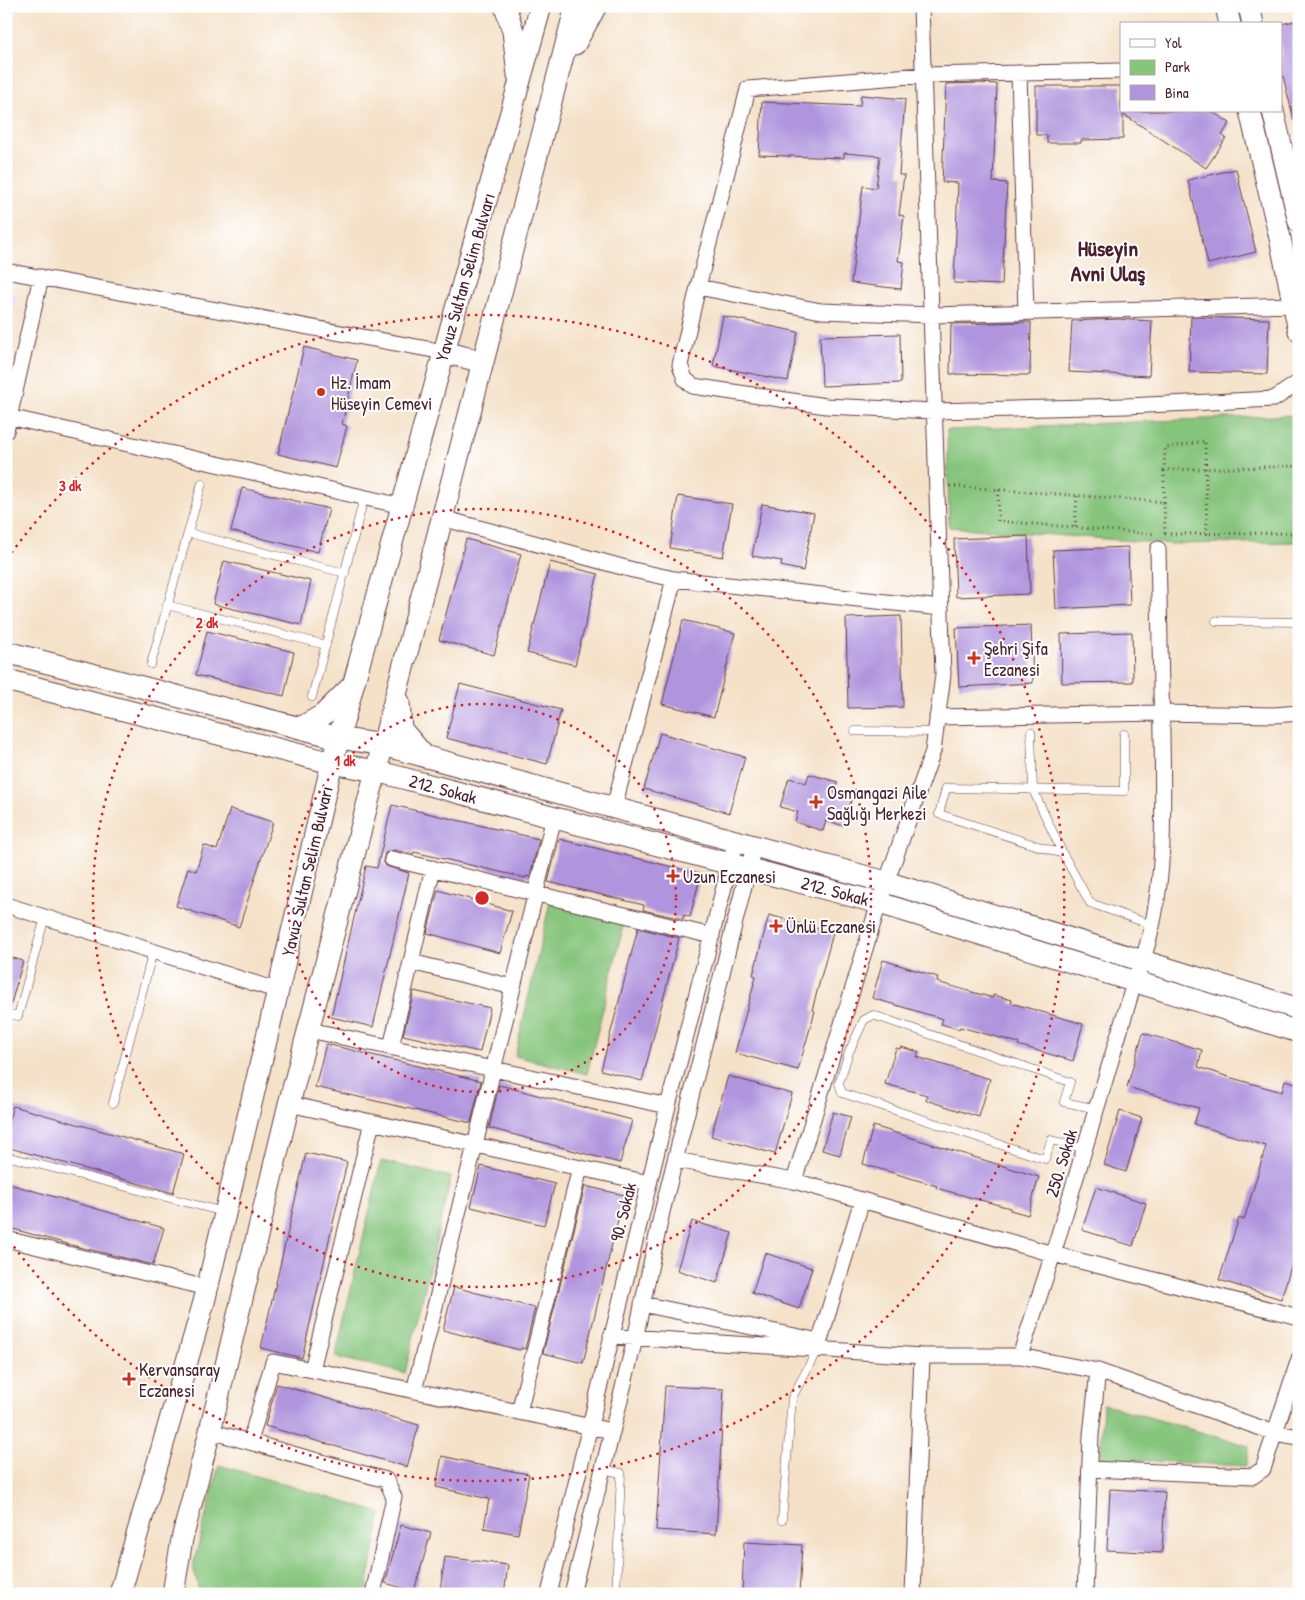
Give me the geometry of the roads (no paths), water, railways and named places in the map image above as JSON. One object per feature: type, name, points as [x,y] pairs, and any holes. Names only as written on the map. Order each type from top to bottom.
[{"type":"main road","points":[[505,6],[513,31],[519,85]]},
{"type":"main road","name":"Yavuz Sultan Selim Bulvarı","points":[[120,1594],[208,1288],[332,763],[541,6]]},
{"type":"main road","name":"Yavuz Sultan Selim Bulvarı","points":[[173,1594],[182,1539],[289,1104],[576,6]]},
{"type":"main road","points":[[554,90],[580,33],[596,6]]},
{"type":"main road","points":[[1226,6],[1230,22]]},
{"type":"main road","points":[[1248,6],[1252,22]]},
{"type":"main road","points":[[1250,112],[1280,238],[1299,331]]},
{"type":"main road","points":[[1273,112],[1299,222]]},
{"type":"main road","points":[[444,352],[483,362]]},
{"type":"main road","points":[[6,652],[339,738],[383,745],[745,843],[886,882],[1299,1009]]},
{"type":"main road","name":"212. Sokak","points":[[6,680],[332,763],[376,771],[879,903],[1135,980],[1299,1032]]},
{"type":"main road","points":[[300,728],[323,715],[354,684]]},
{"type":"main road","points":[[398,686],[401,729],[425,757]]},
{"type":"street","points":[[794,1181],[879,903],[933,751],[943,675],[921,6]]},
{"type":"street","points":[[1120,71],[923,75],[748,89],[680,365],[685,379],[693,386],[826,406],[934,411],[1126,406],[1274,399],[1299,382]]},
{"type":"street","points":[[1019,73],[1026,312]]},
{"type":"street","points":[[6,271],[444,352]]},
{"type":"street","points":[[41,277],[8,424],[402,506]]},
{"type":"street","points":[[698,287],[821,311],[932,315],[1294,305]]},
{"type":"street","points":[[442,518],[674,579],[941,608]]},
{"type":"street","name":"250. Sokak","points":[[1020,1356],[1053,1254],[1135,980],[1144,960],[1158,899],[1162,867],[1158,549]]},
{"type":"street","points":[[614,807],[674,579]]},
{"type":"street","points":[[936,725],[1161,713],[1274,715],[1299,713]]},
{"type":"street","points":[[414,1391],[476,1145],[554,817]]},
{"type":"street","name":"90. Sokak","points":[[572,1594],[635,1339],[745,843]]},
{"type":"street","points":[[392,858],[712,936]]},
{"type":"street","name":"90. Sokak","points":[[549,1594],[611,1336],[712,936],[739,866]]},
{"type":"street","points":[[391,1047],[433,868]]},
{"type":"street","points":[[6,905],[279,991]]},
{"type":"street","points":[[411,962],[513,987]]},
{"type":"street","points":[[309,1030],[668,1106]]},
{"type":"street","points":[[289,1104],[649,1183]]},
{"type":"street","points":[[312,1370],[372,1122]]},
{"type":"street","points":[[675,1160],[794,1181],[1053,1254],[1299,1317]]},
{"type":"street","points":[[519,1412],[580,1168]]},
{"type":"street","points":[[818,1346],[862,1200]]},
{"type":"street","points":[[6,1239],[208,1288]]},
{"type":"street","points":[[642,1304],[818,1346]]},
{"type":"street","points":[[611,1336],[635,1339],[818,1346],[922,1356],[1020,1356],[1098,1371],[1275,1433],[1299,1437]]},
{"type":"street","points":[[913,1594],[922,1356]]},
{"type":"street","points":[[1090,1469],[1253,1476],[1263,1469],[1299,1359]]},
{"type":"street","points":[[250,1442],[273,1362],[612,1431]]},
{"type":"street","points":[[1085,1594],[1091,1435],[1098,1371]]},
{"type":"street","points":[[210,1431],[386,1480],[394,1497],[373,1594]]},
{"type":"lane","points":[[151,664],[202,483]]},
{"type":"lane","points":[[312,697],[364,498]]},
{"type":"lane","points":[[188,533],[345,573]]},
{"type":"lane","points":[[167,605],[326,645]]},
{"type":"lane","points":[[1216,621],[1299,622]]},
{"type":"lane","points":[[855,731],[936,725]]},
{"type":"lane","points":[[1031,732],[1033,790],[1063,854],[1090,903],[1152,924]]},
{"type":"lane","points":[[1063,854],[939,814],[946,788],[1124,791],[1124,734]]},
{"type":"lane","points":[[6,1013],[18,1016],[45,917]]},
{"type":"lane","points":[[113,1103],[154,951]]},
{"type":"lane","points":[[1085,1149],[1051,1140],[1045,1159],[842,1093],[839,1083],[849,1052],[864,1020],[873,1015],[1070,1082],[1064,1102],[1097,1109]]},
{"type":"lane","points":[[6,1156],[226,1213]]},
{"type":"lane","points":[[782,1520],[792,1398],[818,1346]]},
{"type":"lane","points":[[603,1469],[621,1472],[616,1594]]},
{"type":"place","name":"Hz. İmam Hüseyin Cemevi","points":[[321,392]]},
{"type":"place","name":"Şehri Şifa Eczanesi","points":[[974,658]]},
{"type":"place","name":"Osmangazi Aile Sağlığı Merkezi","points":[[816,802]]},
{"type":"place","name":"Uzun Eczanesi","points":[[673,876]]},
{"type":"place","name":"Ünlü Eczanesi","points":[[776,926]]},
{"type":"place","name":"Kervansaray Eczanesi","points":[[129,1379]]},
{"type":"district","name":"Hüseyin Avni Ulaş","points":[[1108,260]]}]
